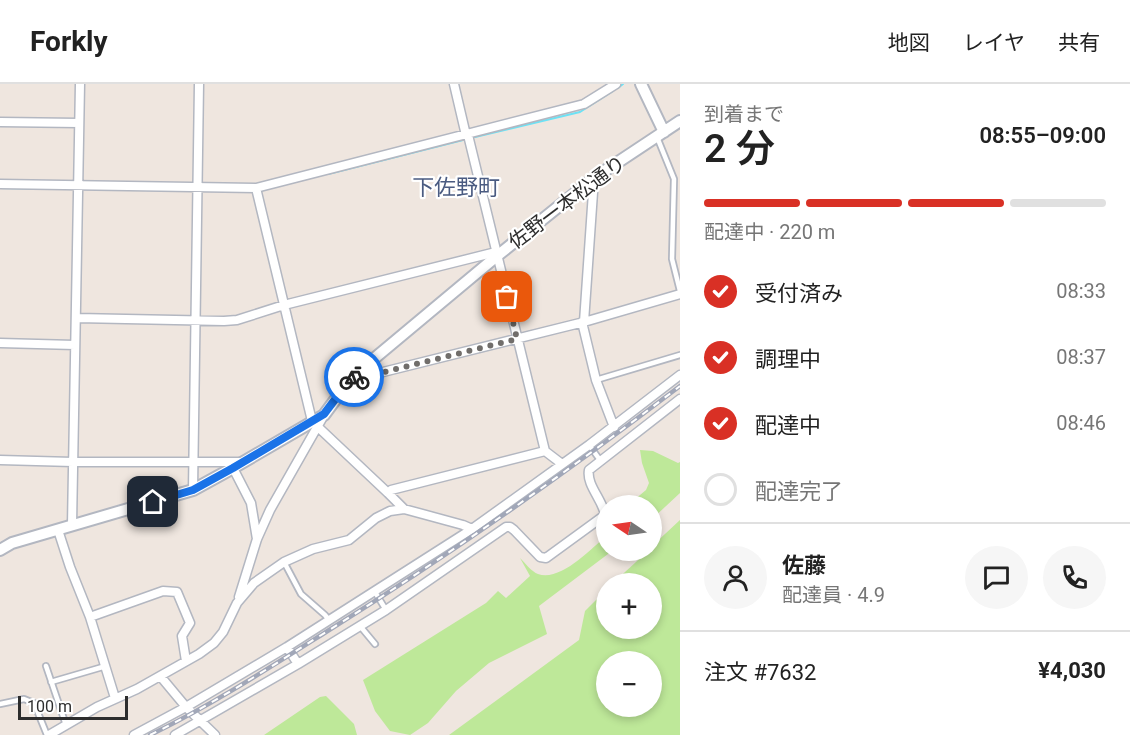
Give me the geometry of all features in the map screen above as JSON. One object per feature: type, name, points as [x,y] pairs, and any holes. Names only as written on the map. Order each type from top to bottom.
[{"type":"street","points":[[72,525],[80,84]]},
{"type":"street","points":[[193,490],[199,84]]},
{"type":"street","points":[[454,84],[545,451],[562,464]]},
{"type":"street","points":[[0,184],[256,188],[584,104],[616,84]]},
{"type":"street","points":[[641,84],[661,134]]},
{"type":"street","points":[[0,122],[79,123]]},
{"type":"street","name":"佐野一本松通り","points":[[0,550],[12,543],[193,490],[315,424],[352,377],[496,254],[594,178],[680,122]]},
{"type":"street","points":[[594,178],[583,322],[596,380],[614,427]]},
{"type":"street","points":[[256,188],[315,424],[404,509]]},
{"type":"street","points":[[77,318],[237,320],[284,305],[496,254]]},
{"type":"street","points":[[352,377],[360,378],[517,339],[680,293]]},
{"type":"street","points":[[0,343],[75,345]]},
{"type":"street","points":[[134,735],[287,648],[472,529],[614,427],[680,375]]},
{"type":"street","points":[[175,735],[360,626],[506,528],[510,527],[514,530],[540,556],[546,558],[605,515],[604,508],[587,473],[600,460],[680,399]]},
{"type":"street","points":[[51,734],[115,698],[161,677],[214,643],[223,632],[237,603],[257,539],[277,494],[315,424]]},
{"type":"street","points":[[388,493],[391,490],[545,451]]},
{"type":"street","points":[[0,460],[245,462]]},
{"type":"street","points":[[233,468],[251,503],[257,539]]},
{"type":"street","points":[[237,603],[260,577],[284,562],[313,549],[349,540],[383,514],[404,509],[472,529]]},
{"type":"street","points":[[58,530],[90,617],[115,698]]},
{"type":"street","points":[[90,617],[163,591],[177,592],[190,623],[182,636],[186,661]]},
{"type":"street","points":[[287,648],[298,664]]},
{"type":"street","points":[[161,677],[186,707],[215,735]]},
{"type":"lane","points":[[661,134],[674,179],[672,259],[680,293]]},
{"type":"lane","points":[[596,380],[680,355]]},
{"type":"lane","points":[[589,445],[600,460]]},
{"type":"lane","points":[[284,562],[300,594],[328,620]]},
{"type":"lane","points":[[375,592],[386,609]]},
{"type":"lane","points":[[360,626],[375,644]]},
{"type":"lane","points":[[46,666],[66,725]]},
{"type":"lane","points":[[51,682],[106,666]]},
{"type":"lane","points":[[0,704],[24,699],[34,704],[51,734]]},
{"type":"green space","points":[[640,450],[653,451],[680,462],[680,493],[662,510],[662,495],[640,495],[649,483]]},
{"type":"green space","points":[[680,520],[680,735],[449,735],[579,640],[585,611],[596,600],[596,639],[662,639],[662,573],[624,573],[637,561],[662,561],[662,537]]},
{"type":"green space","points":[[596,545],[596,561],[599,561],[539,606],[547,634],[489,663],[456,691],[428,723],[410,735],[390,731],[375,711],[363,680],[486,603],[498,591],[506,598],[530,576],[520,558],[538,574],[547,575],[565,569]]},
{"type":"green space","points":[[326,696],[354,724],[357,735],[264,735],[320,697]]},
{"type":"waterway","points":[[618,88],[623,84]]},
{"type":"waterway","points":[[475,137],[580,112],[613,91]]},
{"type":"waterway","points":[[328,174],[463,140]]},
{"type":"waterway","points":[[0,188],[74,189]]},
{"type":"railway","points":[[150,735],[239,686],[417,574],[550,482],[680,386]]},
{"type":"way so far","points":[[354,377],[360,378],[517,339],[507,297]]},
{"type":"district","name":"下佐野町","points":[[456,187]]},
{"type":"route","points":[[153,502],[193,490],[324,414],[354,377]]}]
